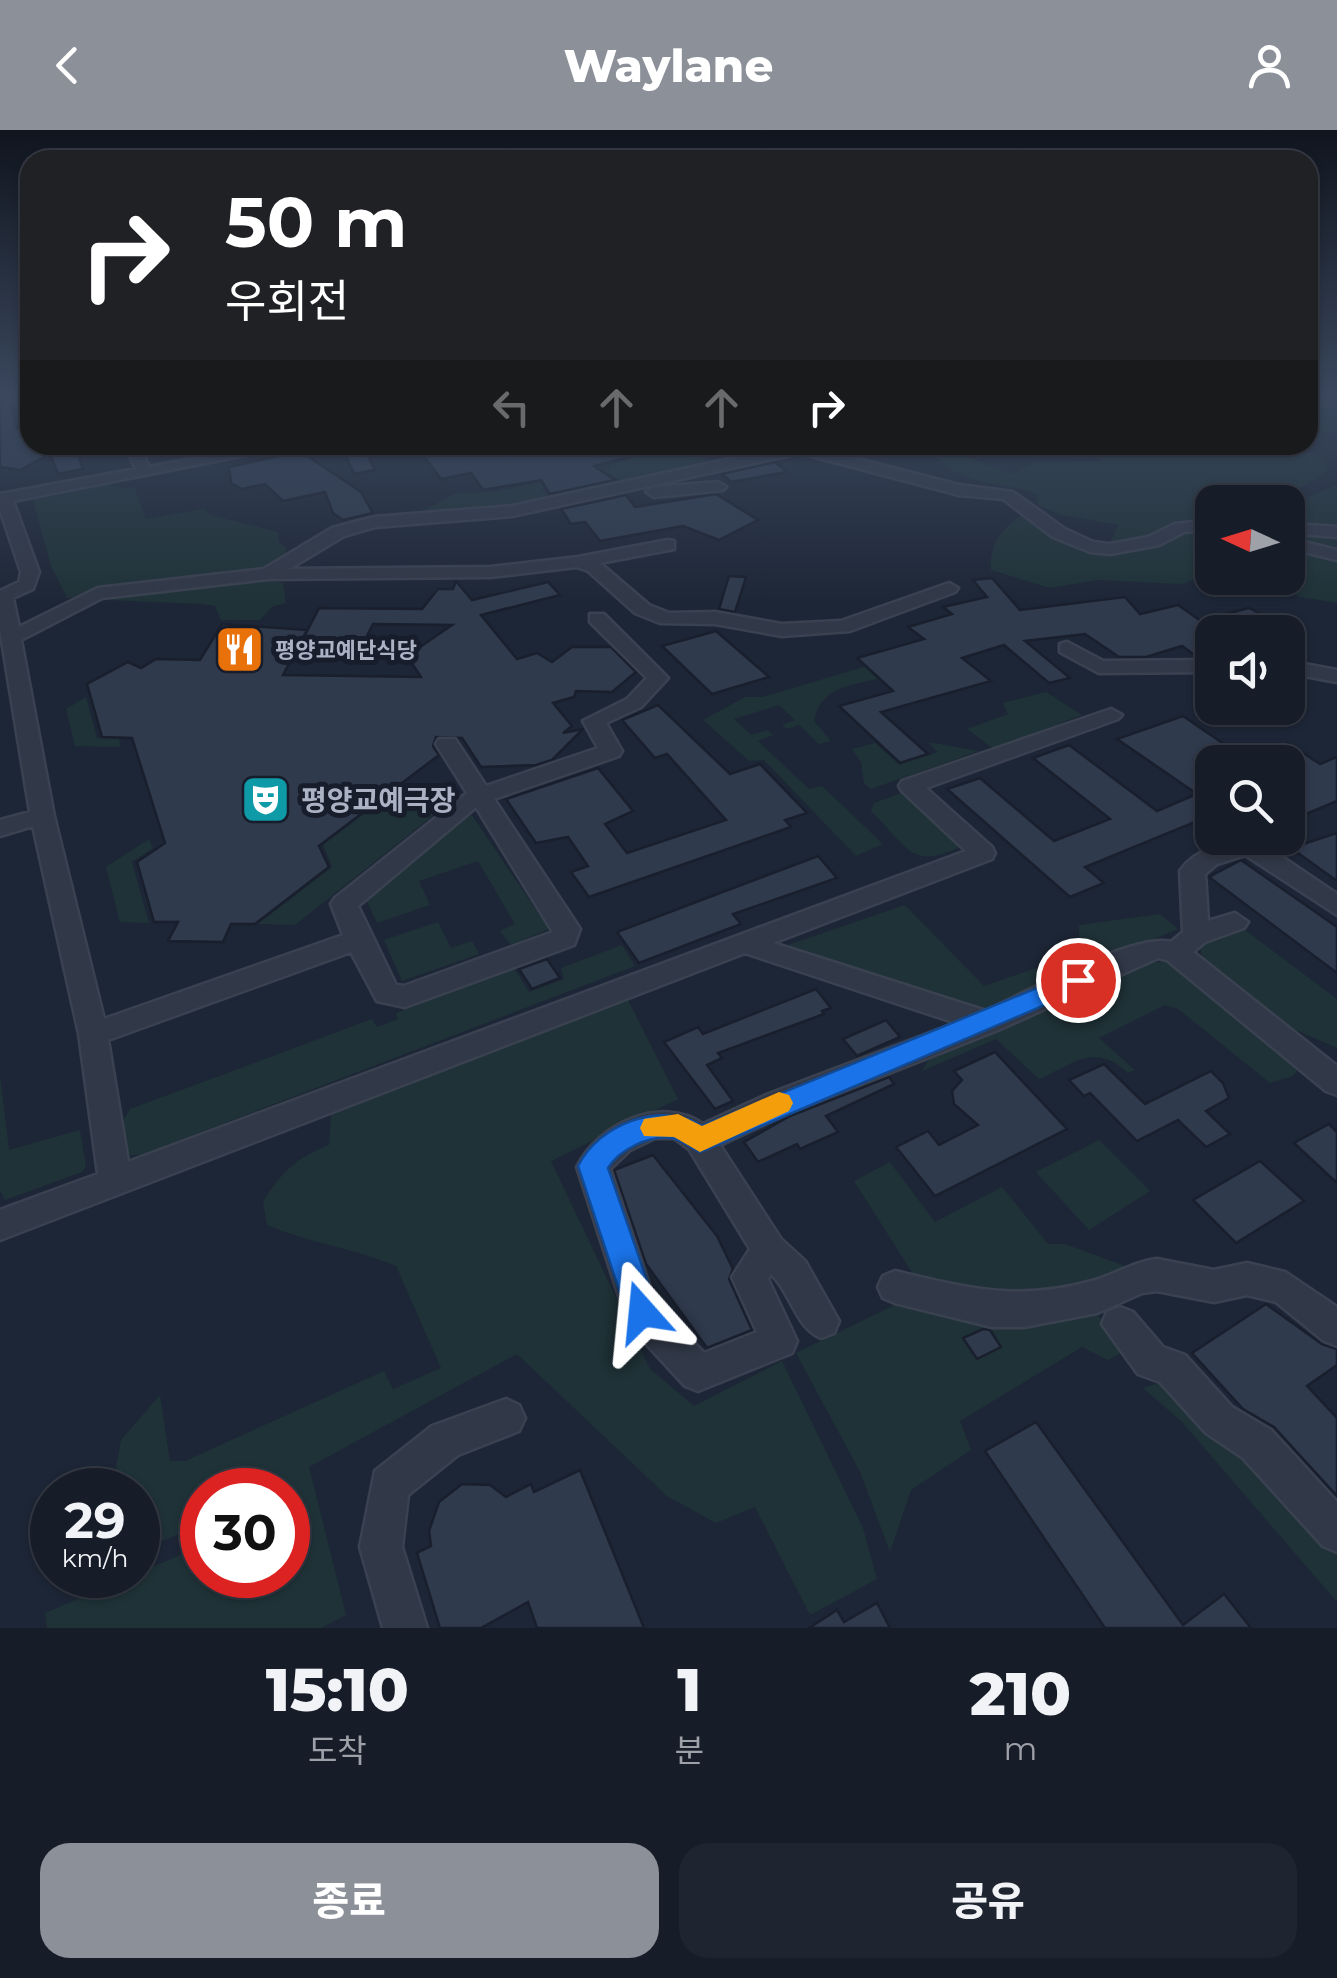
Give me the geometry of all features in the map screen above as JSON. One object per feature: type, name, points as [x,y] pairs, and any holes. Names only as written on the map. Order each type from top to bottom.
[{"type":"street","points":[[141,465],[144,471]]},
{"type":"street","points":[[114,1181],[93,1034],[42,816],[2,598],[27,585],[30,572],[2,498],[178,465]]},
{"type":"street","points":[[268,574],[338,532],[374,522],[512,511],[729,465]]},
{"type":"street","points":[[870,465],[959,490],[1006,494],[1059,533],[1090,547],[1110,549],[1153,541],[1180,527],[1195,526]]},
{"type":"street","points":[[599,494],[718,487]]},
{"type":"street","points":[[1180,527],[1195,530]]},
{"type":"street","points":[[1305,530],[1337,532]]},
{"type":"street","points":[[11,638],[98,594],[268,574],[490,572],[668,546]]},
{"type":"street","points":[[1305,547],[1337,555]]},
{"type":"street","points":[[578,562],[594,567],[642,610],[667,618],[715,618],[782,630],[843,626],[949,588]]},
{"type":"street","points":[[268,574],[302,583]]},
{"type":"street","points":[[446,744],[482,796],[567,929],[565,938],[404,997],[387,994],[344,904],[354,892],[482,796],[611,751],[594,721],[634,703],[658,678],[597,618]]},
{"type":"street","points":[[1067,648],[1100,666],[1195,666]]},
{"type":"street","points":[[1305,669],[1337,676]]},
{"type":"street","points":[[0,1225],[982,853],[910,786],[1111,715]]},
{"type":"street","points":[[0,828],[42,816]]},
{"type":"street","points":[[1186,944],[1192,871],[1218,855]]},
{"type":"street","points":[[1261,855],[1337,906]]},
{"type":"street","points":[[700,1140],[777,1104],[988,1022],[1138,953],[1186,944],[1236,922]]},
{"type":"street","points":[[93,1034],[358,940]]},
{"type":"street","points":[[744,943],[988,1022]]},
{"type":"street","points":[[1186,944],[1337,1083]]},
{"type":"street","points":[[770,1250],[749,1277],[779,1341],[698,1372],[642,1312],[593,1166],[604,1148],[643,1129],[678,1125],[700,1140],[770,1250],[793,1272],[821,1321]]},
{"type":"street","points":[[895,1287],[992,1310],[1024,1310],[1098,1298],[1139,1277],[1157,1275],[1214,1286],[1247,1279],[1285,1288],[1337,1329]]},
{"type":"street","points":[[1120,1324],[1151,1361],[1172,1368],[1219,1420],[1257,1444],[1337,1532]]},
{"type":"street","points":[[405,1628],[380,1546],[389,1485],[446,1440],[506,1418]]},
{"type":"green space","points":[[611,465],[693,465],[625,484],[609,473],[540,488],[552,499],[522,507],[415,515],[454,494],[498,491],[609,469]]},
{"type":"green space","points":[[946,465],[989,465],[1012,474],[1030,465],[1327,465],[1328,471],[1305,485],[1195,485],[1195,579],[1181,584],[1098,580],[1050,588],[991,570],[995,545],[1009,525],[1023,514],[1082,547],[1111,541],[1118,525],[1058,514],[1038,505],[1036,494],[964,476]]},
{"type":"green space","points":[[107,485],[135,489],[146,519],[204,509],[210,515],[278,532],[279,542],[287,549],[281,561],[265,570],[67,598],[51,566],[33,500]]},
{"type":"green space","points":[[1337,485],[1337,603],[1297,595],[1305,595],[1305,498]]},
{"type":"green space","points":[[260,578],[283,583],[286,603],[272,607],[260,620],[221,620],[215,606],[201,604],[107,600]]},
{"type":"green space","points":[[880,662],[881,678],[838,689],[818,709],[814,721],[831,741],[819,744],[800,725],[787,729],[782,725],[795,720],[779,705],[734,719],[751,735],[767,730],[773,735],[758,741],[809,789],[822,786],[883,844],[856,856],[764,760],[749,761],[703,720],[745,697],[763,697]]},
{"type":"green space","points":[[1046,692],[1082,715],[994,749],[967,729],[1008,714],[1003,703]]},
{"type":"green space","points":[[86,697],[97,738],[119,739],[120,747],[75,746],[66,709]]},
{"type":"green space","points":[[928,742],[979,751],[871,789],[864,783],[861,762],[852,749],[875,743],[899,764],[938,752]]},
{"type":"green space","points":[[394,791],[440,810],[295,925],[258,924],[332,867],[323,845]]},
{"type":"green space","points":[[901,793],[911,795],[966,844],[933,856],[922,856],[904,846],[871,811],[874,803]]},
{"type":"green space","points":[[469,811],[549,929],[511,945],[500,931],[515,924],[478,861],[419,881],[430,905],[377,923],[364,895]]},
{"type":"green space","points":[[149,839],[153,848],[132,862],[149,923],[120,922],[106,867]]},
{"type":"green space","points":[[905,905],[984,986],[1080,953],[1079,925],[1160,914],[1178,929],[986,1009],[782,947]]},
{"type":"green space","points":[[438,922],[451,948],[472,941],[479,954],[402,981],[384,940]]},
{"type":"green space","points":[[1241,927],[1337,999],[1337,1048],[1280,1023],[1202,959],[1200,943]]},
{"type":"green space","points":[[622,945],[635,966],[141,1155],[129,1155],[122,1122],[130,1109],[372,1019],[377,1027],[398,1019],[396,1013],[514,968],[529,992],[564,979],[561,968]]},
{"type":"green space","points":[[1139,962],[1167,962],[1188,972],[1300,1067],[1293,1076],[1270,1083],[1178,1009],[1165,1005],[1099,1038],[1135,1070],[1128,1073],[1095,1057],[1074,1062],[1039,1079],[996,1039],[922,1071],[929,1059]]},
{"type":"green space","points":[[627,998],[678,1099],[551,1161],[650,1369],[694,1406],[782,1361],[863,1528],[877,1579],[810,1615],[755,1507],[716,1523],[667,1496],[517,1354],[309,1468],[180,1468],[180,1534],[160,1541],[160,1468],[116,1468],[121,1440],[160,1395],[170,1461],[185,1461],[384,1371],[393,1389],[441,1368],[396,1266],[267,1225],[263,1202],[290,1167],[329,1145],[331,1115]]},
{"type":"green space","points":[[0,1075],[9,1150],[80,1130],[86,1166],[82,1172],[5,1200],[0,1190]]},
{"type":"green space","points":[[1099,1140],[1150,1191],[1089,1230],[1036,1172]]},
{"type":"green space","points":[[890,1162],[935,1222],[1002,1187],[1048,1244],[1065,1244],[1136,1270],[1021,1304],[920,1285],[854,1181]]},
{"type":"green space","points":[[909,1298],[1092,1309],[1129,1349],[1108,1360],[1082,1347],[960,1421],[971,1450],[911,1490],[890,1552],[860,1472],[796,1353]]},
{"type":"green space","points":[[1170,1379],[1263,1471],[1337,1556],[1337,1602],[1182,1422],[1143,1388]]},
{"type":"green space","points":[[310,1471],[346,1615],[321,1628],[47,1628],[45,1613],[80,1598],[160,1598],[160,1564],[180,1555],[180,1598],[310,1598]]},
{"type":"building","points":[[0,465],[30,465],[20,470]]},
{"type":"building","points":[[54,465],[82,465],[83,469],[58,474]]},
{"type":"building","points":[[321,465],[361,492],[373,513],[343,520],[333,513],[325,492],[283,501],[265,484],[242,489],[231,483],[229,467]]},
{"type":"building","points":[[350,465],[373,465],[375,470],[354,474]]},
{"type":"building","points":[[430,465],[598,465],[594,466],[615,480],[550,494],[541,480],[483,490],[471,473],[441,479]]},
{"type":"building","points":[[762,465],[778,465],[787,472],[731,482],[722,474]]},
{"type":"building","points":[[716,494],[758,520],[719,540],[683,526],[600,541],[585,522],[571,524],[561,509],[626,495],[635,507]]},
{"type":"building","points":[[729,576],[746,577],[735,612],[719,609]]},
{"type":"building","points":[[992,578],[1020,610],[1125,597],[1140,614],[1178,605],[1195,617],[1195,655],[1182,646],[1146,657],[1119,657],[1085,634],[1025,641],[1070,678],[1049,683],[1004,645],[962,658],[991,681],[881,712],[928,754],[900,763],[839,706],[893,691],[857,658],[924,639],[908,627],[952,614],[943,607],[987,597],[973,580]]},
{"type":"building","name":"평양교예극장","points":[[456,581],[472,600],[548,582],[560,595],[481,615],[517,659],[537,653],[552,662],[572,647],[611,647],[636,672],[612,692],[576,691],[574,697],[553,703],[572,726],[563,733],[583,729],[552,760],[536,765],[481,767],[462,738],[436,737],[433,746],[439,755],[319,846],[329,867],[255,924],[231,924],[223,942],[168,941],[178,922],[154,922],[137,862],[165,843],[132,738],[102,737],[87,684],[128,662],[141,668],[156,659],[200,660],[222,624],[307,630],[283,675],[421,677],[407,656],[452,625],[373,624],[364,642],[302,641],[319,608],[422,609],[438,589],[453,589]]},
{"type":"building","points":[[1249,608],[1261,615],[1222,615]]},
{"type":"building","points":[[716,631],[769,677],[712,694],[662,646]]},
{"type":"building","points":[[658,705],[730,774],[760,764],[807,813],[785,820],[791,827],[589,897],[571,872],[588,866],[568,837],[536,843],[506,799],[598,768],[633,811],[605,824],[627,853],[726,820],[667,754],[655,758],[622,720]]},
{"type":"building","points":[[1183,716],[1225,745],[1195,745],[1195,793],[1117,739]]},
{"type":"building","points":[[1069,745],[1157,811],[1195,795],[1195,822],[1085,867],[1104,883],[1070,897],[947,789],[980,778],[1054,841],[1110,819],[1033,758]]},
{"type":"building","points":[[1305,754],[1320,764],[1337,757],[1337,801],[1305,814]]},
{"type":"building","points":[[1337,833],[1337,881],[1301,855],[1305,855],[1305,843]]},
{"type":"building","points":[[818,856],[837,878],[733,914],[741,924],[639,963],[617,932]]},
{"type":"building","points":[[1241,860],[1337,927],[1337,973],[1209,877]]},
{"type":"building","points":[[547,959],[560,978],[532,989],[519,969]]},
{"type":"building","points":[[816,989],[831,1008],[822,1011],[824,1014],[718,1053],[722,1058],[707,1065],[733,1101],[715,1109],[664,1042],[698,1027],[703,1034]]},
{"type":"building","points":[[886,1020],[900,1037],[857,1056],[843,1039]]},
{"type":"building","points":[[995,1052],[1067,1129],[935,1196],[896,1147],[928,1131],[939,1145],[978,1125],[954,1104],[952,1091],[962,1080],[954,1071]]},
{"type":"building","points":[[1104,1064],[1145,1104],[1211,1071],[1223,1083],[1229,1098],[1206,1111],[1230,1134],[1206,1147],[1178,1120],[1137,1141],[1090,1093],[1084,1096],[1069,1080]]},
{"type":"building","points":[[889,1077],[894,1084],[826,1116],[838,1132],[800,1149],[797,1144],[758,1162],[744,1142],[790,1116]]},
{"type":"building","points":[[1329,1124],[1337,1132],[1337,1183],[1294,1143]]},
{"type":"building","points":[[653,1155],[717,1236],[733,1269],[729,1279],[752,1330],[707,1348],[646,1264],[614,1170]]},
{"type":"building","points":[[1260,1161],[1304,1201],[1236,1243],[1193,1200]]},
{"type":"building","points":[[1266,1304],[1322,1344],[1337,1349],[1337,1365],[1307,1386],[1337,1418],[1337,1496],[1274,1427],[1243,1409],[1192,1353]]},
{"type":"building","points":[[990,1330],[1001,1347],[977,1359],[963,1338]]},
{"type":"building","points":[[1036,1422],[1183,1625],[1224,1594],[1251,1628],[1105,1628],[985,1451]]},
{"type":"building","points":[[580,1470],[644,1628],[537,1628],[528,1602],[481,1628],[440,1628],[417,1553],[431,1546],[429,1531],[439,1502],[462,1484],[490,1485],[506,1497],[531,1484],[534,1492]]},
{"type":"building","points":[[877,1603],[890,1628],[809,1628],[837,1610],[844,1622]]},
{"type":"slow traffic","points":[[654,1128],[678,1125],[700,1140],[779,1103]]},
{"type":"place","name":"평양교예단식당","points":[[240,650]]},
{"type":"place","name":"평양교예극장","points":[[266,800]]},
{"type":"route","points":[[642,1312],[593,1166],[604,1148],[643,1129],[678,1125],[700,1140],[777,1104],[988,1022],[1078,980]]}]
